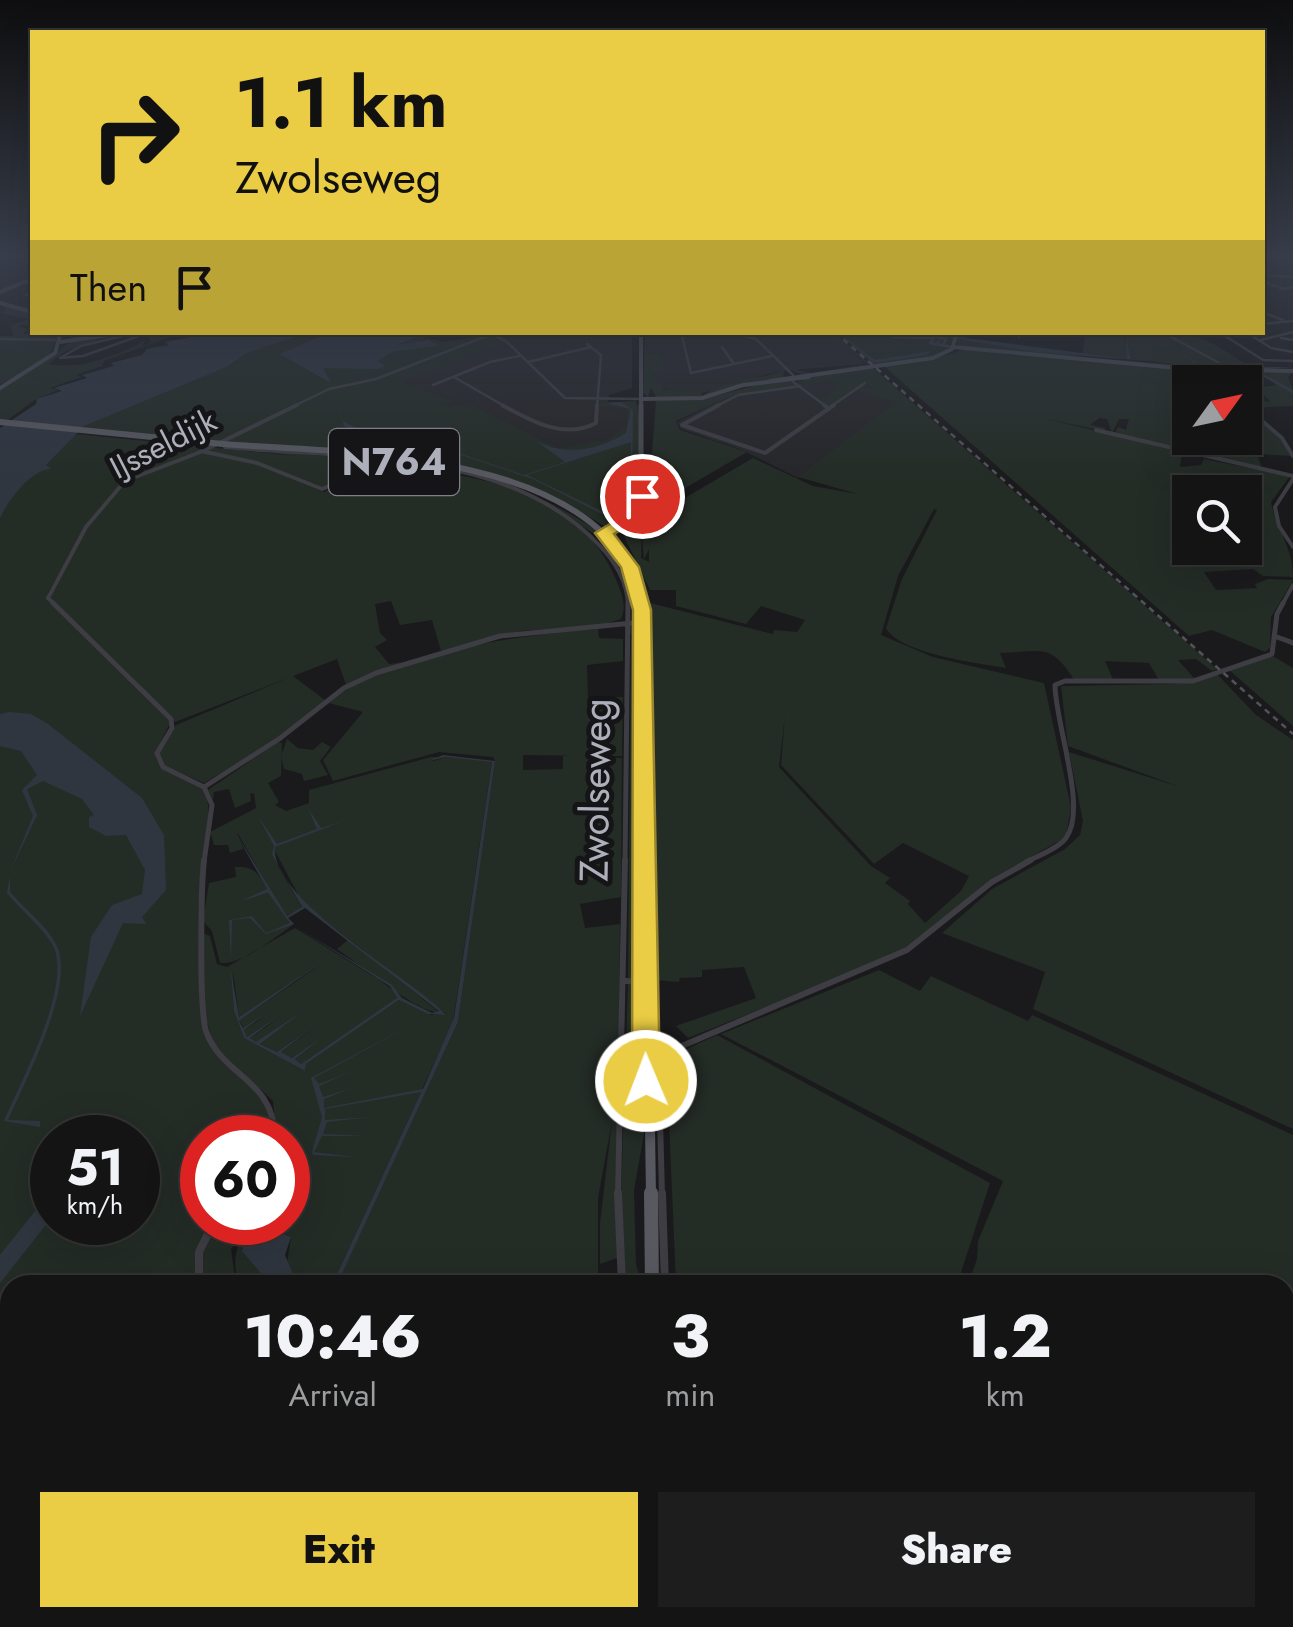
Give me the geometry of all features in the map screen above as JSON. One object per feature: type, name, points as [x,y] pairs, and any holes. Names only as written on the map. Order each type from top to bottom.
[{"type":"main road","name":"N764","points":[[0,422],[484,475],[548,496],[598,537]]},
{"type":"main road","name":"Zwolseweg","points":[[598,537],[630,567],[641,601],[652,1275]]},
{"type":"street","points":[[1281,338],[1280,334],[1293,331]]},
{"type":"street","points":[[0,339],[98,338],[140,336],[92,354],[60,358],[98,338],[114,335]]},
{"type":"street","name":"IJsseldijk","points":[[204,787],[162,768],[157,753],[172,730],[171,719],[47,596],[79,539],[114,490],[129,479],[201,452],[329,389],[376,378],[489,335]]},
{"type":"street","points":[[493,335],[564,398],[702,398],[794,379]]},
{"type":"street","points":[[641,335],[642,502],[627,522],[598,537],[618,572],[628,601],[641,601]]},
{"type":"street","points":[[682,335],[688,372],[772,356]]},
{"type":"street","points":[[741,335],[756,339],[829,410]]},
{"type":"street","points":[[922,335],[953,347],[1178,365]]},
{"type":"street","points":[[1167,335],[1221,365]]},
{"type":"street","points":[[1224,335],[1263,360],[1293,360]]},
{"type":"street","points":[[1250,335],[1272,348],[1293,352]]},
{"type":"street","points":[[894,336],[934,338],[930,343],[945,343]]},
{"type":"street","points":[[866,384],[765,453],[682,425],[738,395],[794,379],[930,358],[953,347],[956,336]]},
{"type":"street","points":[[0,388],[48,358],[61,338]]},
{"type":"street","points":[[1258,340],[1293,340]]},
{"type":"street","points":[[454,376],[563,433],[594,426],[601,355],[589,346],[528,362]]},
{"type":"street","points":[[722,348],[734,364]]},
{"type":"street","points":[[432,385],[521,356]]},
{"type":"street","points":[[1279,356],[1284,360]]},
{"type":"street","points":[[1262,371],[1293,371]]},
{"type":"street","points":[[1262,421],[1282,438],[1293,456]]},
{"type":"street","points":[[1096,430],[1293,478],[1275,507],[1279,526],[1293,548]]},
{"type":"street","points":[[201,452],[258,462],[322,489],[342,481]]},
{"type":"street","points":[[665,1275],[660,1070],[670,1051],[687,1040],[907,950],[992,882],[1066,839],[1076,812],[1052,688],[1056,684],[1193,681],[1272,654],[1277,614],[1293,585]]},
{"type":"street","name":"Zwolseweg","points":[[621,1275],[618,1215],[626,981],[629,634],[624,620],[628,601]]},
{"type":"street","points":[[276,1115],[270,1098],[226,1063],[212,1046],[205,1028],[202,876],[212,806],[204,787],[279,739],[344,688],[376,673],[500,636],[599,628],[624,620],[642,620]]},
{"type":"street","points":[[1276,637],[1293,643]]},
{"type":"street","points":[[626,981],[646,982]]},
{"type":"street","points":[[199,1275],[202,1245]]},
{"type":"shaded area","points":[[12,330],[26,330],[23,334],[30,335],[59,335],[49,356],[0,385],[0,336],[13,336]]},
{"type":"shaded area","points":[[67,335],[98,335],[96,341],[66,351],[48,364],[84,363],[145,340],[142,346],[151,343],[148,335],[176,335],[104,361],[102,366],[76,375],[82,377],[50,388],[58,390],[33,401],[0,426],[0,389],[75,339]]},
{"type":"shaded area","points":[[284,335],[414,335],[445,342],[486,335],[506,343],[405,379],[404,384],[455,402],[440,403],[449,407],[470,404],[557,448],[607,440],[626,426],[627,409],[600,403],[636,401],[640,422],[639,496],[632,514],[621,523],[606,527],[556,497],[515,482],[414,463],[80,428]]},
{"type":"shaded area","points":[[303,335],[248,352],[226,367],[84,426],[46,465],[51,469],[35,475],[21,488],[0,518],[0,428],[36,404],[37,399],[62,391],[54,388],[114,366],[111,363],[142,355],[147,349],[169,345],[165,342],[196,336]]},
{"type":"shaded area","points":[[323,335],[420,335],[397,345],[429,340],[438,346],[394,351],[377,361],[385,366],[378,369],[323,368],[331,383],[280,354]]},
{"type":"shaded area","points":[[495,335],[632,335],[632,388],[609,395],[608,403],[632,409],[630,440],[567,459],[398,385],[397,378]]},
{"type":"shaded area","points":[[645,335],[832,335],[865,364],[780,371],[699,394],[676,394],[650,383]]},
{"type":"shaded area","points":[[645,335],[647,354],[661,354],[664,371],[652,374],[664,390],[700,391],[703,396],[656,397],[651,388],[648,397],[643,393]]},
{"type":"shaded area","points":[[831,335],[836,335],[870,364],[815,374],[873,368],[1217,669],[1212,671],[1196,659],[1178,660],[1195,679],[1160,682],[1149,663],[1105,661],[1114,682],[1074,680],[1058,660],[1043,652],[1000,653],[1006,668],[941,656],[907,645],[886,628],[902,579],[937,510],[934,509],[898,576],[881,635],[933,657],[1044,683],[1071,807],[1066,837],[995,877],[922,939],[875,964],[688,1038],[676,1026],[756,998],[744,967],[702,970],[702,977],[680,978],[679,982],[656,980],[650,603],[773,634],[774,630],[797,632],[805,620],[761,606],[746,624],[676,606],[676,590],[650,590],[623,534],[641,528],[651,509],[654,514],[649,519],[753,458],[813,486],[858,494],[798,477],[896,402],[860,391],[854,394],[863,388],[879,390],[864,382],[831,406],[817,402],[840,386],[832,381],[807,384],[806,390],[801,374],[786,368],[811,373],[867,364]],"holes":[[[642,534],[644,559],[649,549],[649,562],[641,558]],[[785,715],[781,765],[874,864],[903,843],[969,876],[961,891],[925,923],[908,904],[910,901],[885,883],[890,878],[871,866],[779,767]]]},
{"type":"shaded area","points":[[839,335],[954,338],[946,352],[923,361],[964,350],[957,345],[957,339],[1079,356],[989,353],[1172,368],[1172,447],[1115,433],[1118,427],[1126,430],[1129,419],[1119,419],[1112,433],[1107,419],[1099,418],[1090,425],[1106,428],[1104,431],[1047,419],[1172,450],[1172,455],[1182,455],[1180,467],[1201,465],[1204,459],[1290,476],[1271,502],[1293,577],[1263,576],[1253,569],[1204,572],[1216,590],[1257,588],[1255,584],[1268,579],[1293,580],[1271,617],[1270,648],[1265,652],[1212,630],[1189,636],[885,367],[873,364]]},
{"type":"shaded area","points":[[841,335],[875,360],[931,351],[927,355],[874,363]]},
{"type":"shaded area","points":[[929,335],[964,335],[1127,359],[1125,335],[1131,359],[1152,361],[1036,352],[944,337],[931,350],[939,338]]},
{"type":"shaded area","points":[[1086,335],[1123,335],[1128,359],[1082,355]]},
{"type":"shaded area","points":[[1125,335],[1194,336],[1247,365],[1186,365],[1131,359]]},
{"type":"shaded area","points":[[871,369],[905,398],[798,478],[742,450],[681,429],[677,422],[738,392]]},
{"type":"shaded area","points":[[784,370],[783,379],[794,384],[731,396],[676,421],[680,430],[747,452],[656,505],[652,453],[656,400],[704,399],[773,381],[703,396],[721,386]]},
{"type":"shaded area","points":[[1262,372],[1293,372],[1288,377],[1293,390],[1267,378],[1293,394],[1293,406],[1262,407],[1262,401],[1271,402],[1262,387],[1277,385],[1262,376]]},
{"type":"shaded area","points":[[1262,373],[1293,390],[1293,394],[1262,376]]},
{"type":"shaded area","points":[[335,393],[343,421],[377,439],[431,444],[524,475],[565,462],[538,442],[560,449],[582,449],[605,444],[626,433],[631,409],[606,403],[621,402],[633,410],[632,498],[602,514],[533,479],[431,445],[382,442],[344,426]],"holes":[[[631,442],[631,497],[603,512],[527,475]]]},
{"type":"shaded area","points":[[1262,421],[1282,439],[1292,456],[1262,454]]},
{"type":"shaded area","points":[[75,434],[409,464],[468,475],[416,468],[514,490],[565,515],[604,555],[622,596],[621,619],[602,625],[520,631],[441,651],[432,620],[400,625],[391,601],[375,604],[380,633],[387,640],[375,647],[389,664],[407,662],[346,685],[337,659],[175,722],[49,597],[76,543],[48,593],[48,601],[171,721],[156,751],[161,768],[205,790],[209,812],[200,881],[199,939],[208,1034],[223,1063],[256,1087],[271,1114],[180,1115],[180,1245],[201,1245],[196,1275],[0,1275],[0,504]],"holes":[[[372,463],[382,464],[359,471],[324,492],[261,466],[325,489]]]},
{"type":"shaded area","points":[[1207,455],[1257,455],[1262,468]]},
{"type":"shaded area","points":[[547,502],[600,533],[591,532]]},
{"type":"shaded area","points":[[638,623],[641,978],[628,978],[631,635],[626,625]]},
{"type":"shaded area","points":[[598,629],[599,638],[623,639],[623,661],[587,665],[588,698],[623,697],[622,756],[573,756],[622,758],[621,897],[580,904],[585,928],[620,924],[617,1258],[600,1264],[600,1223],[612,1121],[598,1198],[598,1275],[342,1275],[458,1022],[495,761],[493,757],[439,752],[333,781],[323,760],[363,712],[329,703],[353,686],[419,659],[496,641]],"holes":[[[523,755],[563,755],[563,769],[523,770]]]},
{"type":"shaded area","points":[[1273,656],[1293,668],[1293,726],[1228,669]]},
{"type":"shaded area","points":[[1217,674],[1256,715],[1293,740],[1293,1129],[1033,1009],[1045,972],[942,933],[992,889],[1065,849],[1080,835],[1083,821],[1069,752],[1180,787],[1068,746],[1061,686],[1174,684]]},
{"type":"shaded area","points":[[293,676],[325,700],[263,749],[204,783],[163,765],[159,751],[176,725]]},
{"type":"shaded area","points":[[0,714],[31,714],[48,724],[142,798],[164,835],[166,890],[142,917],[146,924],[123,923],[80,1016],[91,937],[112,905],[142,894],[145,870],[126,835],[106,836],[89,827],[89,817],[94,815],[82,799],[43,781],[27,789],[37,815],[10,872],[33,816],[22,790],[37,775],[21,751],[0,746]]},
{"type":"shaded area","points":[[287,739],[298,748],[313,750],[322,742],[331,747],[320,761],[328,775],[304,781],[302,774],[284,769],[281,756]]},
{"type":"shaded area","points":[[278,742],[282,743],[281,776],[268,783],[279,802],[275,805],[286,811],[309,803],[309,790],[431,757],[439,757],[431,762],[445,757],[492,761],[453,1022],[337,1275],[285,1275],[290,1245],[310,1245],[310,1115],[274,1115],[273,1101],[214,1046],[205,1015],[203,933],[210,936],[217,964],[227,967],[246,956],[220,963],[212,931],[203,921],[209,883],[236,877],[235,867],[252,869],[267,889],[255,897],[268,893],[283,913],[237,832],[243,849],[230,853],[228,845],[214,845],[210,832],[256,808],[254,793],[250,794],[251,801],[235,808],[229,789],[214,792],[213,800],[208,790]],"holes":[[[274,849],[303,904],[446,1014],[431,1015],[399,1000],[306,1064],[305,1071],[244,1038],[234,1011],[233,971],[239,1017],[321,964],[239,1021],[244,1028],[264,1017],[244,1030],[247,1037],[277,1019],[250,1038],[256,1043],[306,1009],[260,1044],[277,1052],[312,1029],[281,1052],[292,1058],[328,1033],[295,1059],[301,1064],[397,999],[391,987],[295,928],[261,948],[294,924],[286,916],[302,908],[272,855]]]},
{"type":"shaded area","points":[[443,755],[495,761],[458,1022],[342,1275],[337,1275],[421,1092],[325,1109],[325,1120],[371,1117],[327,1122],[323,1134],[367,1136],[322,1136],[314,1152],[356,1157],[313,1155],[322,1117],[311,1078],[422,1019],[314,1078],[319,1084],[352,1071],[319,1086],[323,1097],[352,1088],[324,1099],[324,1108],[423,1089],[454,1018],[492,762],[445,757],[429,761]]},
{"type":"shaded area","points":[[308,808],[321,828],[344,821],[275,847],[279,868],[272,855],[274,846],[258,816],[277,844],[317,829]]},
{"type":"shaded area","points":[[235,832],[287,916],[302,907],[280,870],[317,914],[446,1015],[428,1014],[399,1000],[306,1064],[305,1071],[244,1038],[234,1011],[231,970],[239,1017],[322,962],[239,1021],[243,1028],[264,1015],[244,1030],[247,1037],[278,1017],[250,1038],[256,1042],[306,1009],[260,1044],[277,1052],[312,1028],[281,1052],[292,1058],[328,1033],[295,1059],[301,1064],[397,998],[390,986],[296,927],[392,985],[402,998],[432,1013],[439,1011],[305,908],[288,918],[294,924],[266,934],[250,918],[232,920],[231,961],[229,920],[252,916],[266,933],[290,923],[268,893],[241,901],[267,889]]},
{"type":"shaded area","points":[[10,876],[10,892],[52,937],[61,961],[55,1007],[8,1120],[30,1121],[30,1125],[4,1121],[51,1008],[57,963],[49,939],[7,893]]},
{"type":"shaded area","points":[[348,940],[439,1012],[403,997],[337,949]]},
{"type":"shaded area","points":[[879,970],[920,991],[931,976],[1028,1021],[1032,1015],[1293,1135],[1293,1275],[971,1275],[978,1241],[1003,1181],[721,1034]]},
{"type":"shaded area","points":[[628,984],[641,984],[644,1134],[634,1190],[639,1275],[623,1275],[620,1227]]},
{"type":"shaded area","points":[[717,1035],[990,1183],[960,1275],[676,1275],[667,1074],[680,1052]]},
{"type":"shaded area","points":[[30,1218],[30,1245],[6,1275],[0,1275],[0,1255]]},
{"type":"shaded area","points":[[204,1245],[234,1245],[231,1249],[235,1275],[201,1275]]},
{"type":"shaded area","points":[[240,1245],[251,1245],[267,1275],[237,1275],[235,1258]]},
{"type":"shaded area","points":[[244,1245],[288,1245],[285,1255],[293,1274],[262,1275],[242,1251]]},
{"type":"railway","points":[[838,335],[1293,734]]},
{"type":"route","points":[[642,496],[635,516],[604,533],[634,575],[642,610],[646,1081]]}]
